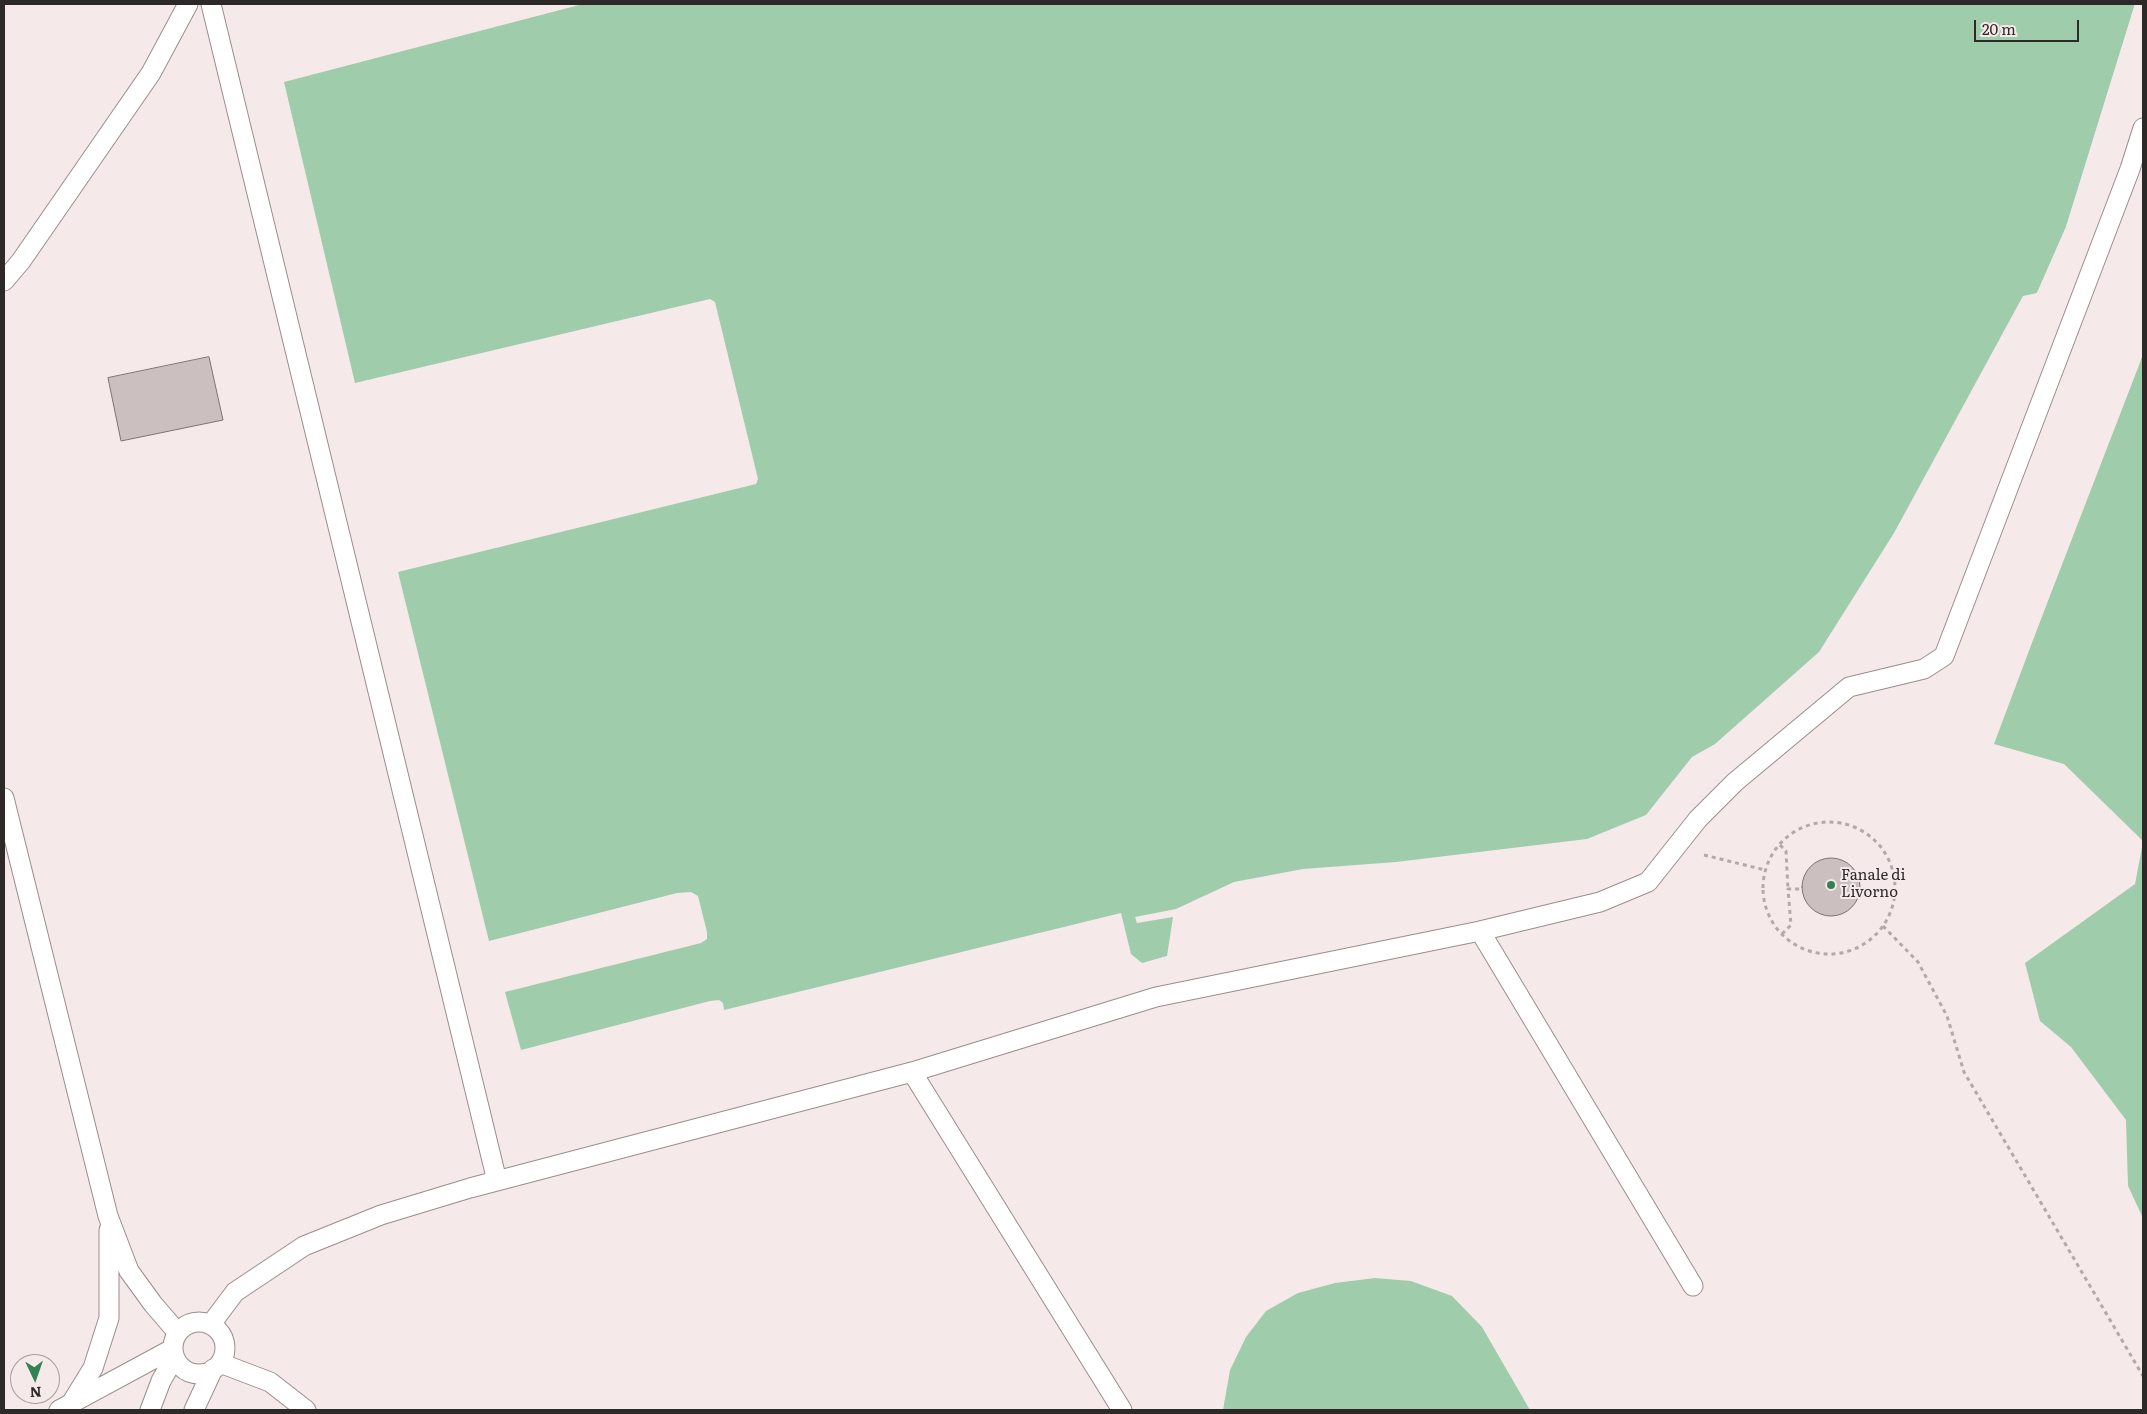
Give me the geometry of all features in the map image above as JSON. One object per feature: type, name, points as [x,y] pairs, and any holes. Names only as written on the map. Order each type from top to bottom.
[{"type":"lane","points":[[4,281],[22,261],[151,73],[188,4]]},
{"type":"lane","points":[[211,4],[497,1181]]},
{"type":"lane","points":[[210,1324],[235,1292],[304,1246],[382,1215],[497,1181],[912,1072],[1156,997],[1480,931],[1600,902],[1648,882],[1698,819],[1735,782],[1849,687],[1924,669],[1944,656],[2130,169],[2143,128]]},
{"type":"lane","points":[[4,798],[108,1216],[129,1270],[154,1304],[175,1346],[179,1365],[195,1374],[205,1373],[216,1366],[270,1382],[306,1410]]},
{"type":"lane","points":[[1480,931],[1692,1286]]},
{"type":"lane","points":[[912,1072],[1122,1410]]},
{"type":"lane","points":[[65,1406],[93,1368],[109,1318],[108,1216]]},
{"type":"lane","points":[[150,1410],[184,1325],[202,1322],[210,1324],[223,1337],[224,1355],[216,1366],[194,1410]]},
{"type":"lane","points":[[65,1406],[112,1383],[175,1346]]},
{"type":"path","points":[[1836,822],[1858,828],[1877,841],[1890,860],[1896,882],[1893,905],[1883,926],[1867,942],[1846,952],[1823,954],[1800,948],[1782,934],[1769,916],[1763,893],[1765,870],[1775,849],[1792,833],[1813,823],[1836,822]]},
{"type":"path","points":[[1780,845],[1786,851],[1791,925],[1782,934]]},
{"type":"path","points":[[1671,854],[1704,855],[1765,870]]},
{"type":"path","points":[[1788,889],[1802,889]]},
{"type":"path","points":[[1883,926],[1918,962],[1947,1016],[1964,1072],[2143,1376]]},
{"type":"shaded area","points":[[583,4],[2135,4],[2066,227],[2037,293],[2023,296],[1894,533],[1819,652],[1715,744],[1692,757],[1646,815],[1587,839],[1396,862],[1303,869],[1234,882],[1176,909],[1135,917],[1137,923],[1173,917],[1167,956],[1142,963],[1131,954],[1121,913],[724,1010],[723,1003],[719,1000],[710,1001],[521,1050],[505,992],[701,943],[707,939],[707,932],[698,896],[691,892],[677,893],[489,941],[398,572],[756,484],[758,479],[715,302],[710,299],[355,383],[284,82]]},
{"type":"shaded area","points":[[2143,354],[2143,841],[2064,764],[1994,744]]},
{"type":"shaded area","points":[[2143,842],[2143,1218],[2128,1186],[2126,1120],[2071,1047],[2040,1021],[2025,963],[2135,884]]},
{"type":"shaded area","points":[[1375,1278],[1411,1281],[1452,1296],[1482,1327],[1530,1410],[1223,1410],[1230,1370],[1246,1337],[1266,1311],[1298,1293],[1335,1283]]},
{"type":"pier","points":[[2135,4],[2138,4],[2068,228],[2039,295],[2037,293],[2066,227]]},
{"type":"pier","points":[[2143,352],[2139,365],[1992,746],[2052,580]]},
{"type":"building","points":[[209,357],[223,420],[121,441],[108,378]]},
{"type":"building","name":"Fanale di Livorno","points":[[1825,858],[1837,858],[1852,866],[1860,881],[1860,893],[1852,908],[1837,916],[1825,916],[1810,908],[1802,893],[1802,881],[1810,866]]},
{"type":"place","name":"Fanale di Livorno","points":[[1831,885]]}]
